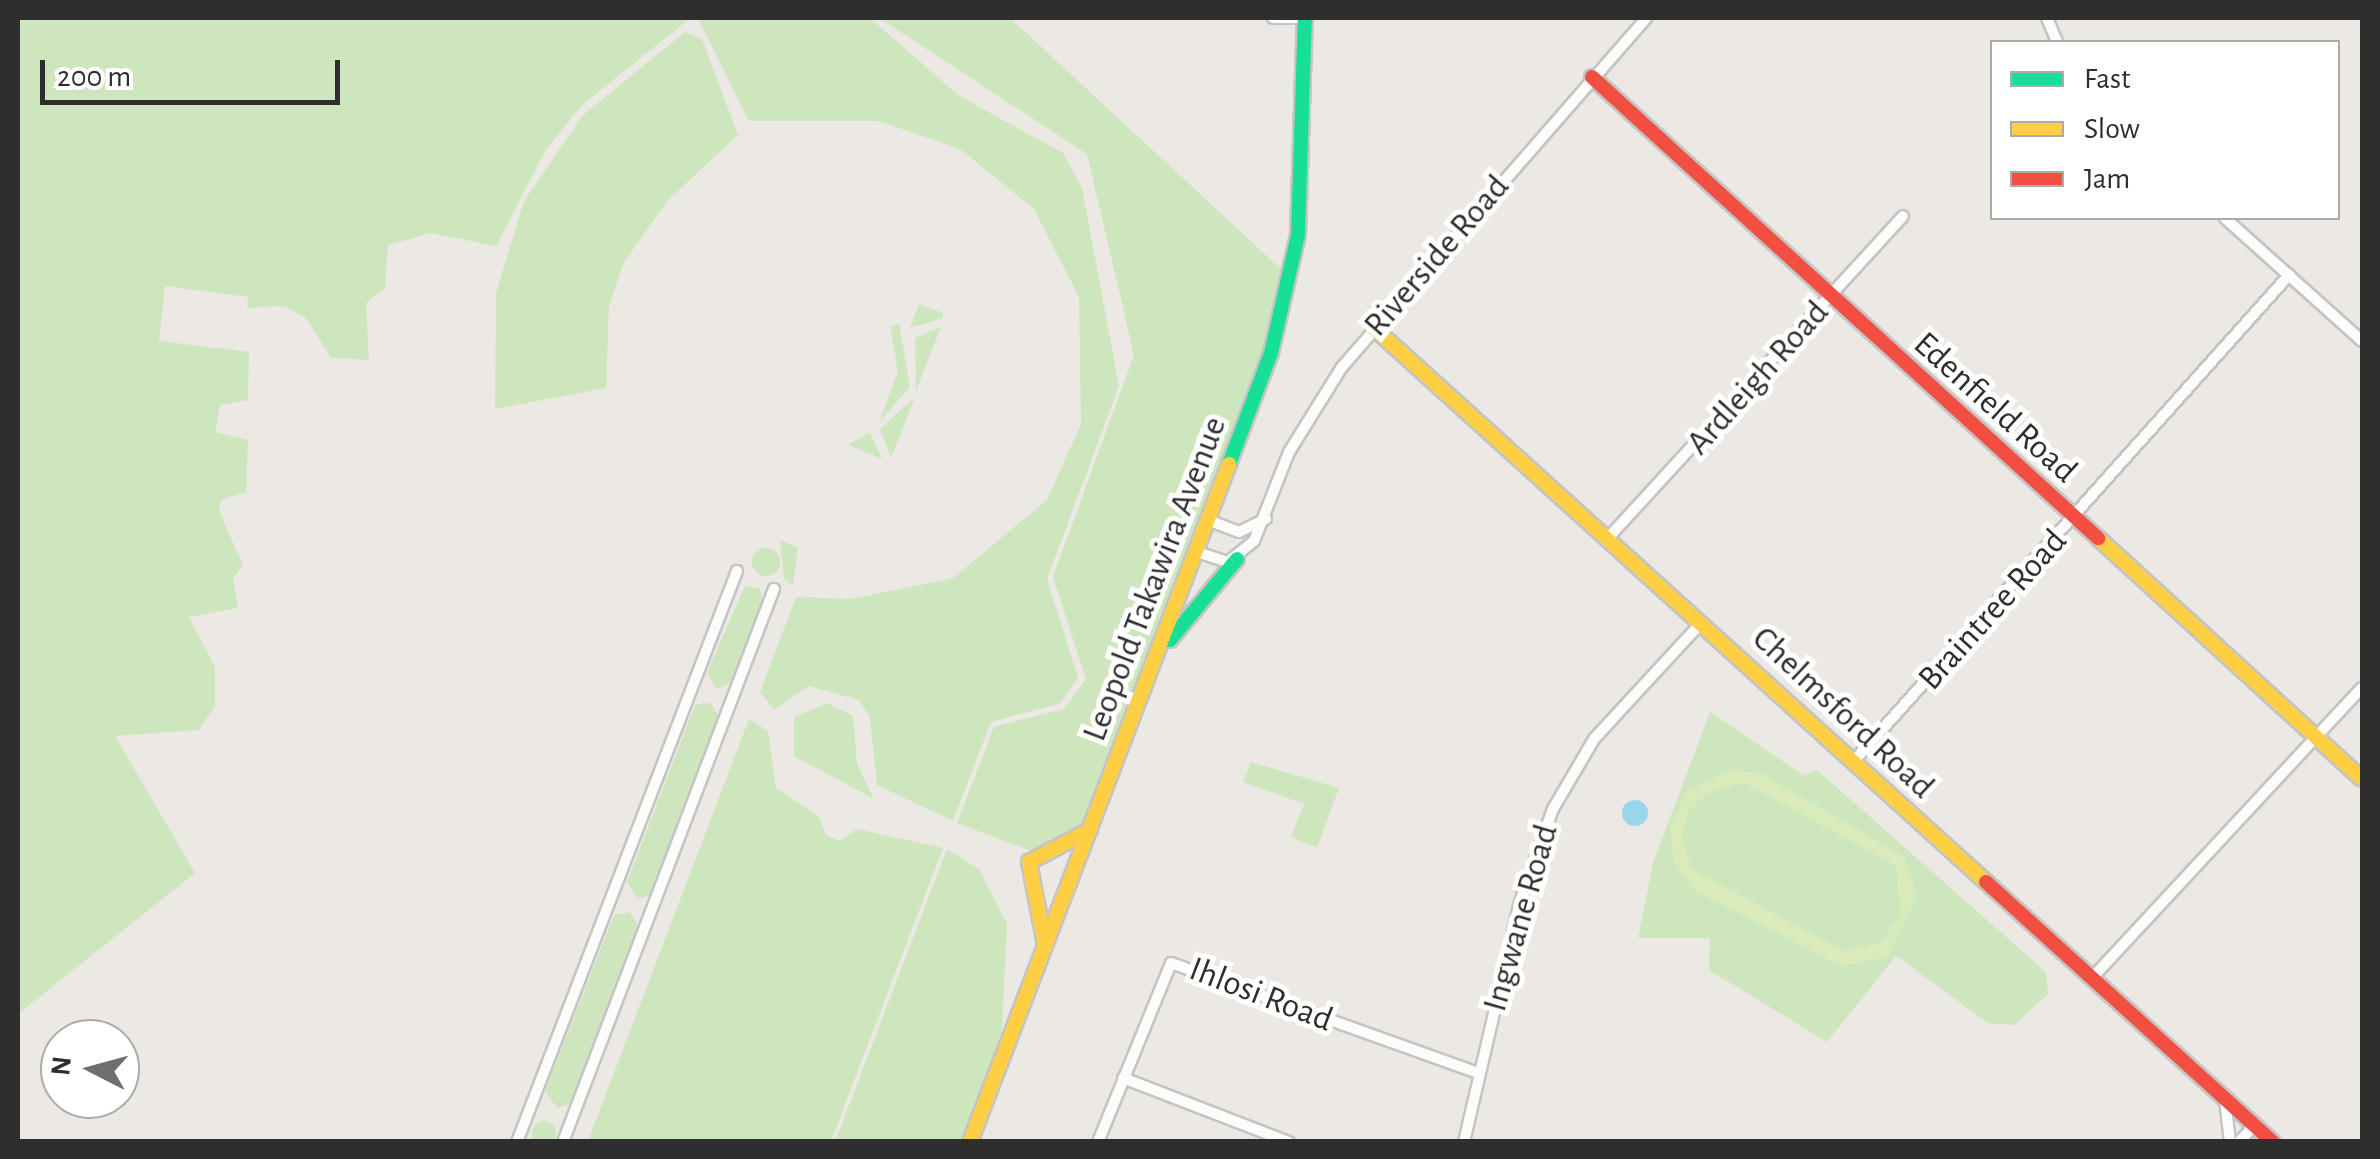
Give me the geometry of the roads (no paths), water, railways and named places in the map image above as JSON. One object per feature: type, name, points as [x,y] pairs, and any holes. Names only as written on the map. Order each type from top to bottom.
[{"type":"main road","name":"Leopold Takawira Avenue","points":[[970,1142],[1165,645],[1272,353],[1298,235],[1305,18]]},
{"type":"main road","name":"Edenfield Road","points":[[1592,78],[1829,298],[2362,779]]},
{"type":"main road","name":"Chelmsford Road","points":[[1374,328],[2274,1142]]},
{"type":"main road","points":[[1165,645],[1237,559]]},
{"type":"main road","points":[[1045,949],[1029,862],[1090,830]]},
{"type":"street","points":[[1273,18],[1305,18]]},
{"type":"street","name":"Riverside Road","points":[[1237,559],[1266,518],[1300,432],[1374,328],[1646,18]]},
{"type":"street","name":"Ardleigh Road","points":[[1609,537],[1903,216]]},
{"type":"street","points":[[2228,220],[2362,342]]},
{"type":"street","name":"Braintree Road","points":[[1852,762],[2074,520],[2289,275]]},
{"type":"street","points":[[1212,522],[1239,532],[1266,518]]},
{"type":"street","points":[[1200,553],[1237,559]]},
{"type":"street","points":[[517,1142],[738,570]]},
{"type":"street","points":[[563,1142],[774,588]]},
{"type":"street","name":"Ingwane Road","points":[[1464,1142],[1478,1072],[1553,809],[1594,739],[1700,624]]},
{"type":"street","points":[[2093,977],[2362,688]]},
{"type":"street","name":"Ihlosi Road","points":[[1098,1142],[1164,966],[1176,962],[1478,1072]]},
{"type":"street","points":[[1123,1078],[1289,1142]]},
{"type":"street","points":[[2225,1100],[2230,1142]]},
{"type":"street","points":[[2240,1142],[2255,1125]]},
{"type":"water","points":[[1635,800],[1644,804],[1648,813],[1644,822],[1635,826],[1626,822],[1622,813],[1626,804]]}]
